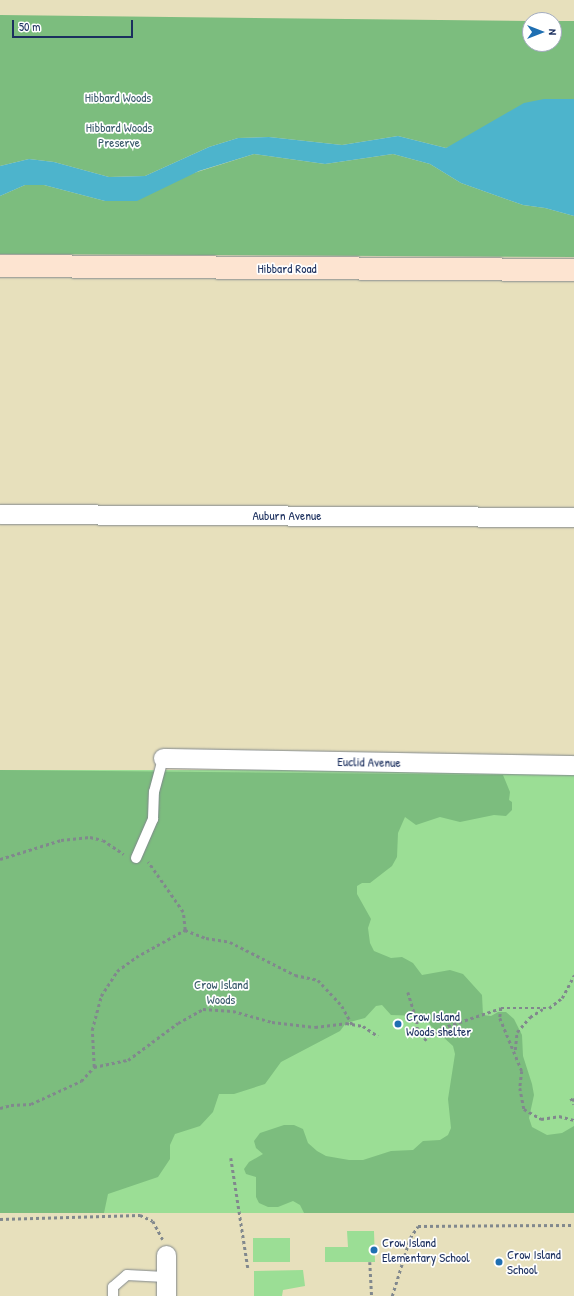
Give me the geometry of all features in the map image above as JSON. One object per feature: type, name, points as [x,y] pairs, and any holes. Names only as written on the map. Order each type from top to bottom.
[{"type":"street","name":"Hibbard Road","points":[[0,266],[574,270]]},
{"type":"street","name":"Auburn Avenue","points":[[0,514],[574,517]]},
{"type":"street","name":"Euclid Avenue","points":[[163,758],[574,765]]},
{"type":"street","points":[[166,1255],[166,1296]]},
{"type":"lane","points":[[136,858],[153,819],[154,792],[163,758]]},
{"type":"lane","points":[[113,1296],[113,1287],[127,1276],[165,1277]]},
{"type":"path","points":[[0,859],[61,840],[90,837],[103,840],[127,855],[148,861],[166,885],[183,912],[185,930]]},
{"type":"path","points":[[94,1067],[92,1030],[101,996],[117,971],[136,957],[185,930],[206,938],[230,942],[295,975],[318,980],[342,1006],[352,1024]]},
{"type":"path","points":[[515,1051],[517,1032],[530,1017],[557,1003],[567,991],[574,976]]},
{"type":"path","points":[[408,992],[417,1021],[418,1036]]},
{"type":"path","points":[[424,1040],[442,1028],[501,1008],[545,1008]]},
{"type":"path","points":[[501,1008],[502,1024],[515,1051],[522,1071],[520,1088],[524,1109],[541,1119],[559,1116],[574,1120]]},
{"type":"path","points":[[0,1108],[11,1105],[31,1104],[50,1097],[81,1081],[94,1067],[128,1060],[178,1023],[203,1009],[233,1011],[272,1022],[315,1028],[352,1024],[363,1026],[378,1036]]},
{"type":"path","points":[[231,1158],[248,1268]]},
{"type":"path","points":[[0,1218],[140,1215],[153,1222],[162,1237],[166,1255]]},
{"type":"path","points":[[392,1296],[410,1238],[418,1226],[574,1225]]},
{"type":"path","points":[[370,1262],[372,1296]]},
{"type":"green space","name":"Hibbard Woods","points":[[0,15],[522,21],[522,52],[562,52],[562,21],[574,21],[574,99],[446,148],[398,136],[342,145],[269,137],[238,138],[209,147],[145,176],[109,177],[54,162],[29,159],[0,166]]},
{"type":"green space","points":[[254,154],[325,164],[393,154],[430,164],[461,183],[523,205],[545,208],[574,216],[574,257],[0,254],[0,196],[25,185],[44,185],[105,201]]},
{"type":"green space","name":"Crow Island Woods","points":[[0,770],[574,770],[574,1213],[0,1213]]},
{"type":"green space","name":"Crow Island Woods","points":[[0,770],[503,775],[510,792],[509,800],[512,802],[512,810],[506,816],[494,815],[460,822],[440,817],[416,825],[405,817],[398,833],[397,857],[392,866],[370,883],[362,883],[357,886],[357,894],[371,919],[368,928],[370,943],[374,951],[391,958],[402,957],[413,963],[422,975],[450,970],[463,974],[482,995],[483,1015],[491,1016],[498,1012],[506,1012],[514,1019],[522,1035],[523,1056],[534,1095],[529,1118],[532,1127],[547,1135],[562,1133],[574,1126],[574,1213],[304,1213],[300,1205],[293,1201],[278,1207],[268,1207],[259,1203],[256,1197],[256,1177],[246,1174],[244,1169],[249,1162],[263,1154],[256,1148],[254,1141],[260,1133],[284,1125],[294,1125],[303,1129],[308,1143],[317,1151],[326,1156],[349,1160],[363,1160],[391,1151],[413,1150],[423,1141],[440,1140],[448,1135],[451,1128],[448,1099],[455,1054],[453,1046],[431,1026],[424,1016],[391,1015],[382,1005],[376,1006],[365,1018],[346,1023],[340,1031],[281,1062],[265,1084],[234,1094],[219,1094],[213,1112],[200,1126],[175,1134],[170,1145],[170,1159],[158,1177],[108,1194],[104,1213],[0,1213]]},
{"type":"green space","points":[[347,1231],[374,1231],[375,1262],[325,1262],[325,1247],[348,1247]]},
{"type":"green space","points":[[253,1238],[290,1238],[290,1262],[253,1262]]},
{"type":"green space","points":[[303,1270],[305,1286],[283,1290],[282,1296],[254,1296],[254,1271]]},
{"type":"water","points":[[544,99],[574,99],[574,216],[545,208],[523,205],[461,183],[430,164],[393,154],[325,164],[254,154],[199,171],[137,201],[105,201],[44,185],[25,185],[0,196],[0,166],[29,159],[54,162],[109,177],[145,176],[209,147],[238,138],[269,137],[342,145],[398,136],[446,148],[524,103]]},
{"type":"place","name":"Crow Island Woods shelter","points":[[398,1024]]},
{"type":"place","name":"Crow Island Elementary School","points":[[374,1250]]},
{"type":"place","name":"Crow Island School","points":[[499,1262]]},
{"type":"park label","name":"Hibbard Woods Preserve","points":[[119,136]]}]
